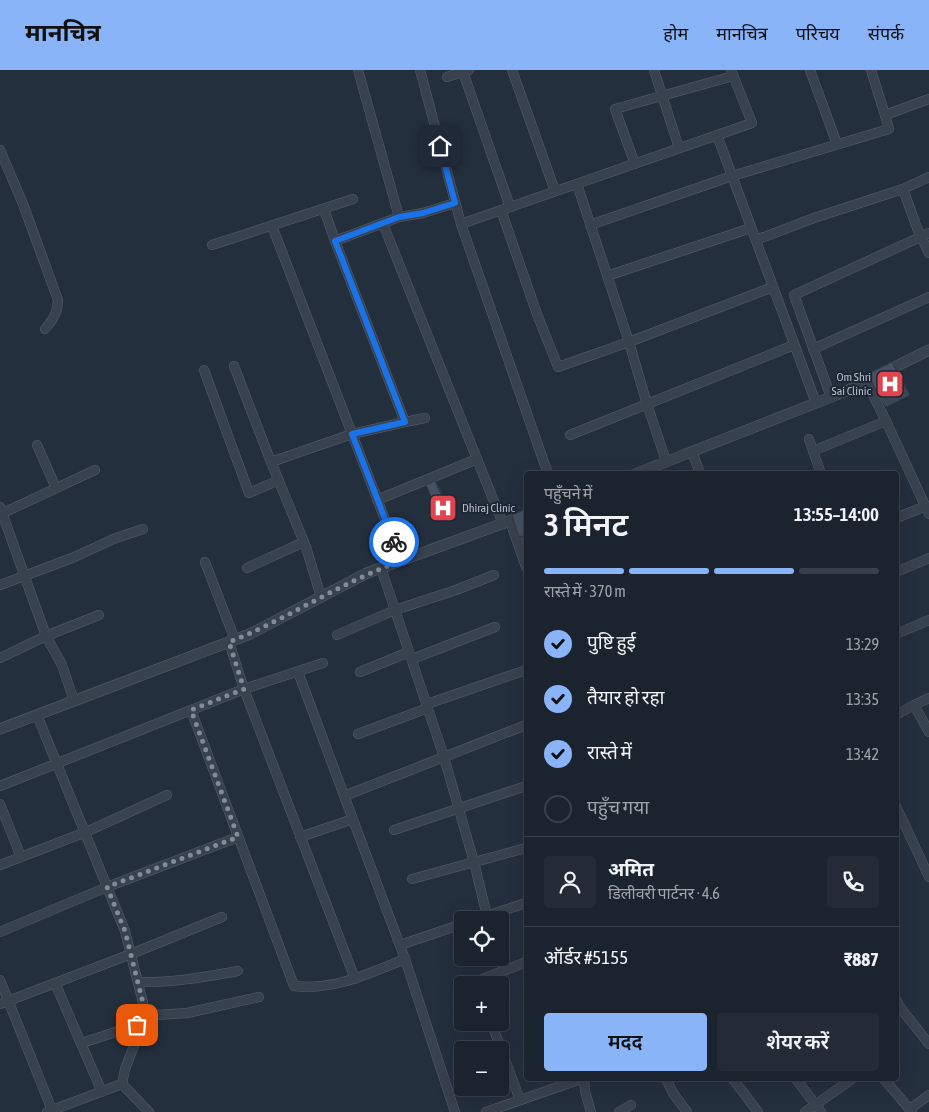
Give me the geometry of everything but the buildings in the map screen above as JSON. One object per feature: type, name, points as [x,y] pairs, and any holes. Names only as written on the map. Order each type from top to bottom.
[{"type":"street","points":[[358,70],[399,217]]},
{"type":"street","points":[[420,70],[460,224],[547,471]]},
{"type":"street","points":[[512,70],[555,191]]},
{"type":"street","points":[[654,70],[679,148]]},
{"type":"street","points":[[810,70],[837,144]]},
{"type":"street","points":[[590,225],[732,176],[889,129],[871,70]]},
{"type":"street","points":[[447,77],[466,71],[537,314],[558,367],[773,287]]},
{"type":"street","points":[[460,224],[635,164],[752,123],[732,73],[615,109],[635,164]]},
{"type":"street","points":[[885,115],[929,100]]},
{"type":"street","points":[[717,135],[816,403]]},
{"type":"street","points":[[0,150],[23,204],[58,300],[58,308],[53,320],[45,328]]},
{"type":"street","points":[[756,240],[814,218],[903,189],[929,177]]},
{"type":"street","points":[[577,184],[666,462]]},
{"type":"street","points":[[903,189],[925,235],[929,253]]},
{"type":"street","points":[[212,246],[353,199]]},
{"type":"street","points":[[335,241],[399,217],[423,213],[455,203]]},
{"type":"street","points":[[324,209],[405,422]]},
{"type":"street","points":[[383,224],[477,459],[524,561]]},
{"type":"street","points":[[272,226],[401,561]]},
{"type":"street","points":[[607,276],[752,228]]},
{"type":"street","points":[[830,397],[794,295],[925,235]]},
{"type":"street","points":[[814,349],[929,297]]},
{"type":"street","points":[[570,435],[794,345]]},
{"type":"street","points":[[643,471],[816,403],[929,350]]},
{"type":"street","points":[[234,366],[304,542],[321,597]]},
{"type":"street","points":[[204,370],[249,493],[279,480]]},
{"type":"street","points":[[866,381],[927,510],[899,517]]},
{"type":"street","points":[[271,462],[352,434],[425,418]]},
{"type":"street","points":[[813,451],[886,420]]},
{"type":"street","points":[[809,439],[820,471]]},
{"type":"street","points":[[36,445],[56,488]]},
{"type":"street","points":[[692,451],[699,471]]},
{"type":"street","points":[[378,500],[477,459]]},
{"type":"street","points":[[74,701],[62,665],[46,636],[25,575],[4,529],[1,510],[95,470]]},
{"type":"street","points":[[0,729],[250,634],[367,573],[524,517]]},
{"type":"street","points":[[0,586],[72,558],[116,538],[143,529]]},
{"type":"street","points":[[247,568],[304,542]]},
{"type":"street","points":[[899,571],[929,558]]},
{"type":"street","points":[[205,562],[232,641],[244,689],[354,979]]},
{"type":"street","points":[[381,568],[444,757],[486,911]]},
{"type":"street","points":[[337,635],[395,610],[494,575]]},
{"type":"street","points":[[0,658],[46,636],[99,615]]},
{"type":"street","points":[[899,633],[929,620]]},
{"type":"street","points":[[360,672],[495,627]]},
{"type":"street","points":[[0,786],[244,689],[323,663]]},
{"type":"street","points":[[358,734],[427,706],[524,671]]},
{"type":"street","points":[[298,672],[405,959],[455,1112]]},
{"type":"street","points":[[899,713],[929,698]]},
{"type":"street","points":[[914,705],[929,732]]},
{"type":"street","points":[[191,710],[294,986],[309,988],[354,979],[405,959]]},
{"type":"street","points":[[37,715],[125,931],[143,1003],[137,1038],[125,1069],[122,1084]]},
{"type":"street","points":[[344,796],[524,726]]},
{"type":"street","points":[[394,830],[458,807],[524,787]]},
{"type":"street","points":[[0,865],[86,832],[167,795]]},
{"type":"street","points":[[0,804],[21,857]]},
{"type":"street","points":[[899,813],[929,878]]},
{"type":"street","points":[[300,837],[353,819]]},
{"type":"street","points":[[0,932],[107,887],[238,837]]},
{"type":"street","points":[[412,879],[524,849]]},
{"type":"street","points":[[501,911],[524,903]]},
{"type":"street","points":[[4,1002],[222,917]]},
{"type":"street","points":[[400,945],[454,927]]},
{"type":"street","points":[[490,976],[524,963]]},
{"type":"street","points":[[138,982],[186,980],[238,971]]},
{"type":"street","points":[[0,980],[4,1002],[49,1111],[122,1084]]},
{"type":"street","points":[[55,983],[102,1092]]},
{"type":"street","points":[[82,1043],[139,1020],[187,1013],[259,997]]},
{"type":"street","points":[[899,1006],[929,1044]]},
{"type":"street","points":[[493,1031],[520,1100]]},
{"type":"street","points":[[486,1112],[576,1081]]},
{"type":"street","points":[[582,1081],[591,1112]]},
{"type":"street","points":[[667,1081],[687,1112]]},
{"type":"street","points":[[735,1081],[758,1112]]},
{"type":"street","points":[[798,1081],[818,1108]]},
{"type":"street","points":[[805,1112],[818,1108],[850,1081]]},
{"type":"street","points":[[886,1081],[911,1111],[929,1095]]},
{"type":"street","points":[[122,1084],[149,1112]]},
{"type":"street","points":[[619,1112],[631,1105]]},
{"type":"way so far","points":[[137,1025],[143,1003],[125,931],[107,887],[238,837],[191,710],[244,689],[229,642],[250,634],[367,573],[401,561],[394,542]]},
{"type":"place","name":"Om Shri Sai Clinic","points":[[890,384]]},
{"type":"place","name":"Dhiraj Clinic","points":[[443,508]]},
{"type":"route","points":[[394,542],[352,434],[405,422],[335,241],[399,217],[423,213],[455,203],[440,146]]}]
